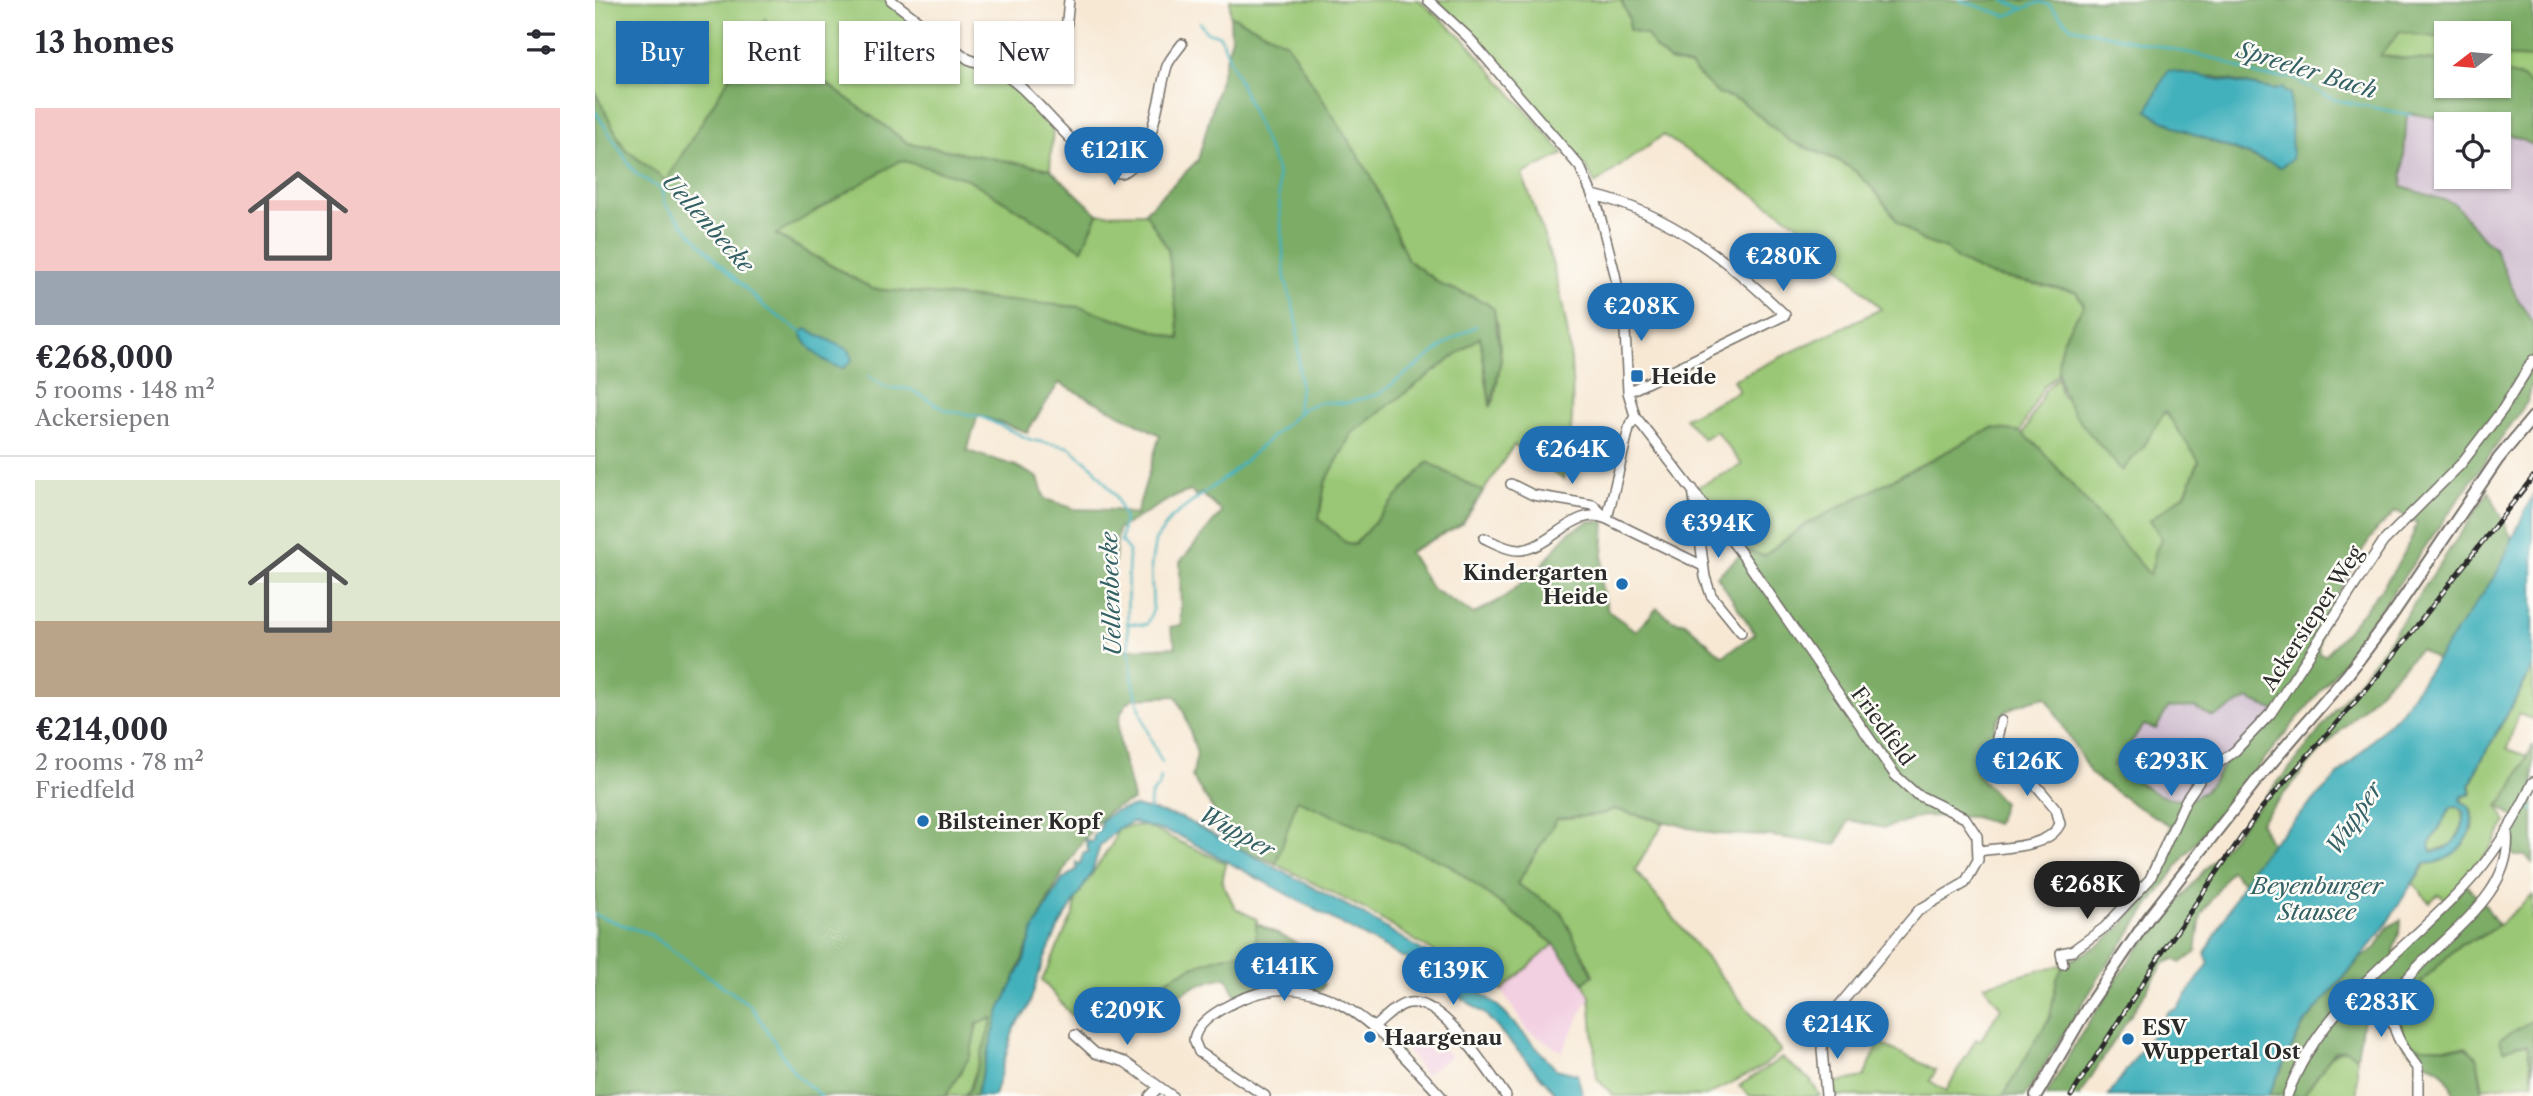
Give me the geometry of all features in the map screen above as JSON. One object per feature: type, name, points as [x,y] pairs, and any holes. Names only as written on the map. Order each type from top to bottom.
[{"type":"main road","points":[[2035,1096],[2089,1005],[2149,917],[2256,781],[2348,674],[2390,618],[2498,459],[2533,417]]},
{"type":"street","points":[[891,0],[974,63]]},
{"type":"street","points":[[1067,21],[1069,0]]},
{"type":"street","points":[[1428,0],[1468,37],[1569,151],[1593,195],[1621,307],[1628,392],[1635,416],[1693,489],[1703,566],[1711,595],[1741,632]]},
{"type":"street","points":[[1017,84],[1056,127],[1109,169],[1121,173],[1133,165],[1145,144],[1162,97],[1167,67],[1182,44]]},
{"type":"street","points":[[1593,195],[1647,214],[1695,239],[1740,273],[1785,315],[1628,392]]},
{"type":"street","name":"Ackersieper Weg","points":[[2063,964],[2061,953],[2072,951],[2104,928],[2150,878],[2186,800],[2204,774],[2235,751],[2271,713],[2383,542],[2461,464],[2503,410],[2533,360]]},
{"type":"street","points":[[1607,519],[1629,428],[1635,416]]},
{"type":"street","points":[[1511,484],[1532,495],[1593,505],[1607,519]]},
{"type":"street","name":"Friedfeld","points":[[1693,489],[1741,553],[1895,775],[1916,794],[1965,818],[1977,836],[1979,851]]},
{"type":"street","points":[[1484,538],[1520,550],[1543,544],[1580,519],[1594,514],[1703,566]]},
{"type":"street","points":[[1826,1096],[1822,1049],[1836,1008],[1919,910],[1971,876],[1979,851],[2033,843],[2050,835],[2060,824],[2056,809],[1997,738],[2001,721]]},
{"type":"street","points":[[2287,1096],[2308,1048],[2322,1027],[2341,1005],[2466,885],[2507,832],[2533,782]]},
{"type":"street","points":[[2418,1096],[2418,1068],[2403,1051],[2395,1033],[2391,1002],[2435,949],[2483,902],[2509,848],[2507,832]]},
{"type":"street","points":[[1265,1096],[1199,1052],[1194,1040],[1198,1028],[1228,1005],[1261,990],[1281,988],[1320,993],[1340,1001],[1373,1028],[1441,1096]]},
{"type":"street","points":[[1373,1028],[1404,1004],[1415,1003],[1430,1009],[1457,1030],[1506,1096]]},
{"type":"street","points":[[1075,1035],[1095,1053],[1125,1062],[1172,1096]]},
{"type":"street","points":[[1150,1096],[1159,1087]]},
{"type":"shaded area","points":[[2407,112],[2434,117],[2434,189],[2511,189],[2511,136],[2533,145],[2533,324],[2515,294],[2494,247],[2482,237],[2454,203],[2402,187]]},
{"type":"shaded area","points":[[2248,699],[2276,711],[2266,728],[2230,757],[2205,791],[2192,799],[2167,800],[2114,765],[2144,724],[2156,729],[2168,708],[2194,707],[2213,717]]},
{"type":"shaded area","points":[[1554,944],[1590,996],[1562,1052],[1526,1030],[1502,990]]},
{"type":"shaded area","points":[[1413,1034],[1432,1053],[1441,1047],[1451,1056],[1425,1075],[1401,1042]]},
{"type":"green space","points":[[595,0],[886,0],[913,21],[839,21],[839,84],[960,84],[960,57],[974,66],[974,84],[1015,85],[1053,128],[1050,169],[908,143],[825,82],[825,21],[723,21],[723,84],[725,84],[666,181],[624,148],[595,92]]},
{"type":"green space","points":[[1230,0],[1419,0],[1465,40],[1564,154],[1522,174],[1548,248],[1566,324],[1572,401],[1570,440],[1563,479],[1514,445],[1483,492],[1428,463],[1354,545],[1345,543],[1319,519],[1325,483],[1352,433],[1480,336],[1490,406],[1494,401],[1501,359],[1498,323],[1475,297],[1442,285],[1408,260],[1326,107],[1287,43],[1230,15]]},
{"type":"green space","points":[[1434,0],[1621,0],[1629,19],[1629,30],[1647,35],[1656,49],[1670,61],[1690,66],[1717,93],[1741,101],[1789,141],[1839,161],[1856,172],[1875,191],[1899,223],[1923,241],[1946,249],[1958,260],[1989,275],[2076,292],[2084,305],[2067,332],[2057,374],[2043,387],[2020,432],[1992,428],[1803,526],[1764,556],[1746,550],[1741,553],[1693,489],[1742,465],[1716,431],[1703,439],[1685,418],[1739,391],[1733,380],[1881,309],[1796,223],[1663,135],[1595,184],[1579,158],[1493,57],[1465,26]]},
{"type":"green space","points":[[1621,0],[2533,0],[2533,58],[2511,57],[2511,21],[2434,21],[2434,37],[2400,31],[2380,56],[2434,61],[2434,98],[2511,98],[2511,74],[2523,78],[2533,87],[2533,145],[2511,136],[2511,112],[2434,112],[2434,117],[2407,113],[2402,187],[2454,203],[2482,237],[2494,247],[2515,294],[2533,324],[2533,382],[2527,402],[2341,666],[2186,854],[2103,971],[2025,1096],[2003,1096],[2050,1017],[2057,979],[2064,964],[2101,944],[2124,924],[2155,878],[2171,826],[2133,804],[2091,774],[2046,697],[2016,706],[1999,718],[1995,735],[1999,746],[1975,771],[2003,803],[1996,824],[1974,817],[1923,816],[1884,828],[1849,820],[1836,845],[1771,836],[1715,834],[1615,809],[1602,814],[1557,819],[1517,884],[1561,912],[1593,975],[1583,983],[1554,944],[1448,864],[1297,800],[1276,864],[1225,842],[1216,814],[1192,777],[1197,754],[1176,696],[1134,698],[1124,707],[1119,718],[1118,731],[1133,801],[1109,811],[1087,836],[1046,904],[1013,986],[978,1096],[964,1096],[970,1089],[993,1018],[977,1024],[970,1056],[946,1096],[595,1096],[595,92],[624,148],[666,181],[725,84],[825,82],[908,143],[1050,169],[1098,214],[1082,249],[968,179],[901,160],[776,235],[873,289],[1079,307],[1180,339],[1168,249],[1145,212],[1198,160],[1231,40],[1230,15],[1287,43],[1371,176],[1408,260],[1442,285],[1485,302],[1494,309],[1501,359],[1491,407],[1480,337],[1352,433],[1325,483],[1319,519],[1345,542],[1354,545],[1428,462],[1483,492],[1462,524],[1409,552],[1431,588],[1474,614],[1505,597],[1543,564],[1568,533],[1590,521],[1605,522],[1601,585],[1608,611],[1636,631],[1657,608],[1672,620],[1685,623],[1723,656],[1755,634],[1717,576],[1746,550],[1764,556],[1803,526],[1992,428],[2020,432],[2039,447],[2150,575],[2156,550],[2162,539],[2150,520],[2185,494],[2199,461],[2165,411],[2144,446],[2122,471],[2082,424],[2062,391],[2058,373],[2059,353],[2067,332],[2084,305],[2076,292],[1989,275],[1958,260],[1946,249],[1923,241],[1899,223],[1875,191],[1856,172],[1840,161],[1790,141],[1741,101],[1717,93],[1690,66],[1670,61],[1656,49],[1647,35],[1629,30],[1629,19]],"holes":[[[2211,76],[2284,92],[2265,162],[2180,129],[2152,112]],[[1059,383],[1160,435],[1136,515],[1115,510],[1075,509],[1045,499],[1038,478],[1016,466],[967,451],[978,415],[1027,432]],[[1191,491],[1196,496],[1201,493],[1222,512],[1180,562],[1181,625],[1170,627],[1176,647],[1130,649],[1106,646],[1118,529],[1175,496]],[[2396,511],[2417,523],[2401,559],[2378,593],[2326,655],[2319,654],[2323,628],[2338,593],[2375,532]],[[2248,699],[2276,711],[2260,730],[2226,761],[2208,787],[2193,798],[2181,800],[2157,794],[2114,765],[2144,725],[2156,729],[2168,708],[2194,707],[2213,717]]]},
{"type":"green space","points":[[2400,31],[2434,35],[2434,61],[2380,56]]},
{"type":"green space","points":[[2511,54],[2533,58],[2533,87],[2511,77]]},
{"type":"green space","points":[[901,160],[968,179],[1082,249],[1098,214],[1146,213],[1168,249],[1181,339],[1079,307],[873,289],[776,234]]},
{"type":"green space","points":[[2057,377],[2061,395],[2144,446],[2165,411],[2199,461],[2185,494],[2150,520],[2162,539],[2156,550],[2150,576],[2039,447],[2023,435],[2045,390]]},
{"type":"green space","points":[[2489,491],[2513,541],[2497,573],[2437,660],[2420,649],[2315,757],[2260,822],[2271,844],[2242,882],[2231,870],[2201,915],[2196,952],[2181,963],[2174,959],[2164,963],[2079,1096],[2046,1096],[2077,1041],[2130,959],[2294,763],[2383,649]]},
{"type":"green space","points":[[2533,668],[2533,719],[2518,714],[2507,749],[2527,756],[2512,787],[2498,806],[2506,822],[2487,853],[2455,891],[2446,900],[2439,894],[2429,902],[2413,883],[2426,864],[2437,863],[2448,857],[2467,839],[2474,818],[2470,808],[2461,801],[2463,797],[2472,794],[2471,785],[2477,769]]},
{"type":"green space","points":[[2533,745],[2533,863],[2526,856],[2514,856],[2508,844],[2515,818],[2499,806],[2512,788]]},
{"type":"green space","points":[[1297,799],[1448,864],[1554,944],[1502,990],[1476,978],[1364,909],[1276,864]]},
{"type":"green space","points":[[2451,807],[2460,808],[2464,821],[2453,844],[2431,852],[2429,845]]},
{"type":"green space","points":[[1614,809],[1664,823],[1635,870],[1781,1051],[1764,1066],[1706,1096],[1614,1096],[1597,1079],[1590,996],[1583,983],[1593,975],[1561,912],[1517,884],[1557,819],[1602,814]]},
{"type":"green space","points":[[1143,825],[1226,863],[1222,882],[1236,909],[1257,919],[1256,940],[1250,951],[1202,963],[1158,985],[1132,1006],[1128,999],[1117,1005],[1114,998],[1102,1005],[1093,999],[1072,1016],[1042,980],[1074,913],[1076,898],[1112,844],[1118,828]]},
{"type":"green space","points":[[2466,885],[2483,902],[2498,925],[2479,937],[2460,944],[2423,980],[2415,998],[2403,1010],[2400,1018],[2403,1035],[2410,1044],[2422,1047],[2466,1048],[2477,1057],[2483,1096],[2454,1096],[2445,1076],[2405,1045],[2397,1030],[2391,1008],[2375,1006],[2363,1019],[2357,1057],[2346,1050],[2335,1051],[2303,1096],[2268,1096],[2303,1025],[2361,958],[2377,947],[2388,927],[2401,920],[2394,954]]},
{"type":"green space","points":[[2533,895],[2533,1020],[2500,1039],[2504,1050],[2517,1044],[2527,1044],[2533,1082],[2483,1088],[2477,1057],[2466,1047],[2421,1047],[2410,1043],[2404,1036],[2400,1019],[2403,1010],[2416,998],[2423,980],[2461,944],[2479,938],[2499,925]]},
{"type":"green space","points":[[1256,923],[1314,952],[1305,972],[1324,984],[1321,990],[1279,985],[1236,996],[1226,977],[1181,993],[1144,1025],[1132,1006],[1158,985],[1202,963],[1250,951],[1256,940]]},
{"type":"green space","points":[[2064,964],[2057,979],[2050,1017],[2003,1096],[1834,1096],[1833,1083],[1864,1077],[1879,1043],[1936,1070],[1930,1081],[1946,1091],[1976,1039],[1980,1041],[2001,1008],[1984,985]]},
{"type":"green space","points":[[994,1017],[970,1089],[964,1096],[946,1096],[970,1056],[977,1024]]},
{"type":"green space","points":[[2533,1020],[2533,1077],[2527,1045],[2517,1045],[2503,1051],[2500,1039]]},
{"type":"green space","points":[[2346,1050],[2357,1057],[2357,1096],[2303,1096],[2326,1061],[2338,1052]]},
{"type":"green space","points":[[1782,1058],[1810,1080],[1820,1096],[1750,1096],[1739,1086]]},
{"type":"water","points":[[2168,70],[2275,90],[2283,87],[2284,92],[2290,93],[2292,159],[2281,167],[2180,129],[2147,111]]},
{"type":"water","points":[[807,329],[850,351],[852,361],[843,368],[824,360],[803,338],[801,332]]},
{"type":"water","name":"Beyenburger Stausee","points":[[2533,494],[2533,667],[2477,768],[2470,785],[2471,794],[2462,796],[2460,801],[2469,806],[2472,816],[2468,836],[2462,845],[2445,859],[2425,863],[2380,934],[2303,1025],[2268,1096],[2108,1096],[2169,1011],[2177,1009],[2209,963],[2205,954],[2250,870],[2271,844],[2400,712],[2497,573]],"holes":[[[2457,806],[2464,812],[2463,826],[2456,839],[2445,848],[2431,852],[2429,845],[2451,807]]]},
{"type":"water","points":[[1135,806],[1182,818],[1363,914],[1431,956],[1498,1006],[1556,1069],[1577,1074],[1583,1096],[1558,1096],[1486,1015],[1408,960],[1180,836],[1133,822],[1118,828],[1100,846],[1092,872],[1058,929],[1042,964],[1028,1009],[1014,1028],[994,1096],[976,1096],[1000,1010],[1023,963],[1034,929],[1062,880],[1077,869],[1076,862],[1080,865],[1083,853],[1089,852],[1085,839],[1090,842],[1094,840],[1093,836],[1101,827],[1100,822],[1114,811]]},
{"type":"waterway","name":"Spreeler Bach","points":[[1960,0],[2006,16],[2040,2],[2049,5],[2071,27],[2217,59],[2260,76],[2292,78],[2335,100],[2411,115]]},
{"type":"waterway","points":[[2003,0],[2022,8]]},
{"type":"waterway","points":[[1200,22],[1205,31],[1220,36],[1277,170],[1285,278],[1297,321],[1300,388],[1297,411]]},
{"type":"waterway","name":"Uellenbecke","points":[[595,111],[635,173],[662,190],[664,204],[715,259],[766,308],[804,334]]},
{"type":"waterway","points":[[1127,623],[1146,625],[1153,610],[1151,566],[1155,541],[1171,518],[1230,474],[1304,408],[1321,402],[1346,403],[1379,394],[1454,338],[1476,326]]},
{"type":"waterway","name":"Uellenbecke","points":[[868,376],[887,388],[910,389],[946,410],[982,417],[1031,440],[1069,447],[1093,467],[1116,496],[1124,518],[1121,541],[1129,551],[1127,606],[1134,686],[1150,737],[1162,762]]},
{"type":"waterway","name":"Uellenbecke","points":[[1149,811],[1151,795],[1159,786],[1161,777]]},
{"type":"waterway","points":[[2527,806],[2533,809]]},
{"type":"waterway","points":[[595,915],[649,934],[751,1006],[796,1075],[821,1096]]},
{"type":"railway","points":[[2071,1096],[2161,954],[2260,810],[2376,678],[2533,477]]},
{"type":"place","name":"Heide","points":[[1637,376]]},
{"type":"place","name":"Kindergarten Heide","points":[[1622,584]]},
{"type":"place","name":"Bilsteiner Kopf","points":[[923,821]]},
{"type":"place","name":"Haargenau","points":[[1370,1037]]},
{"type":"place","name":"ESV Wuppertal Ost","points":[[2128,1039]]},
{"type":"water label","name":"Wupper","points":[[2354,818]]},
{"type":"water label","name":"Wupper","points":[[1237,832]]}]
